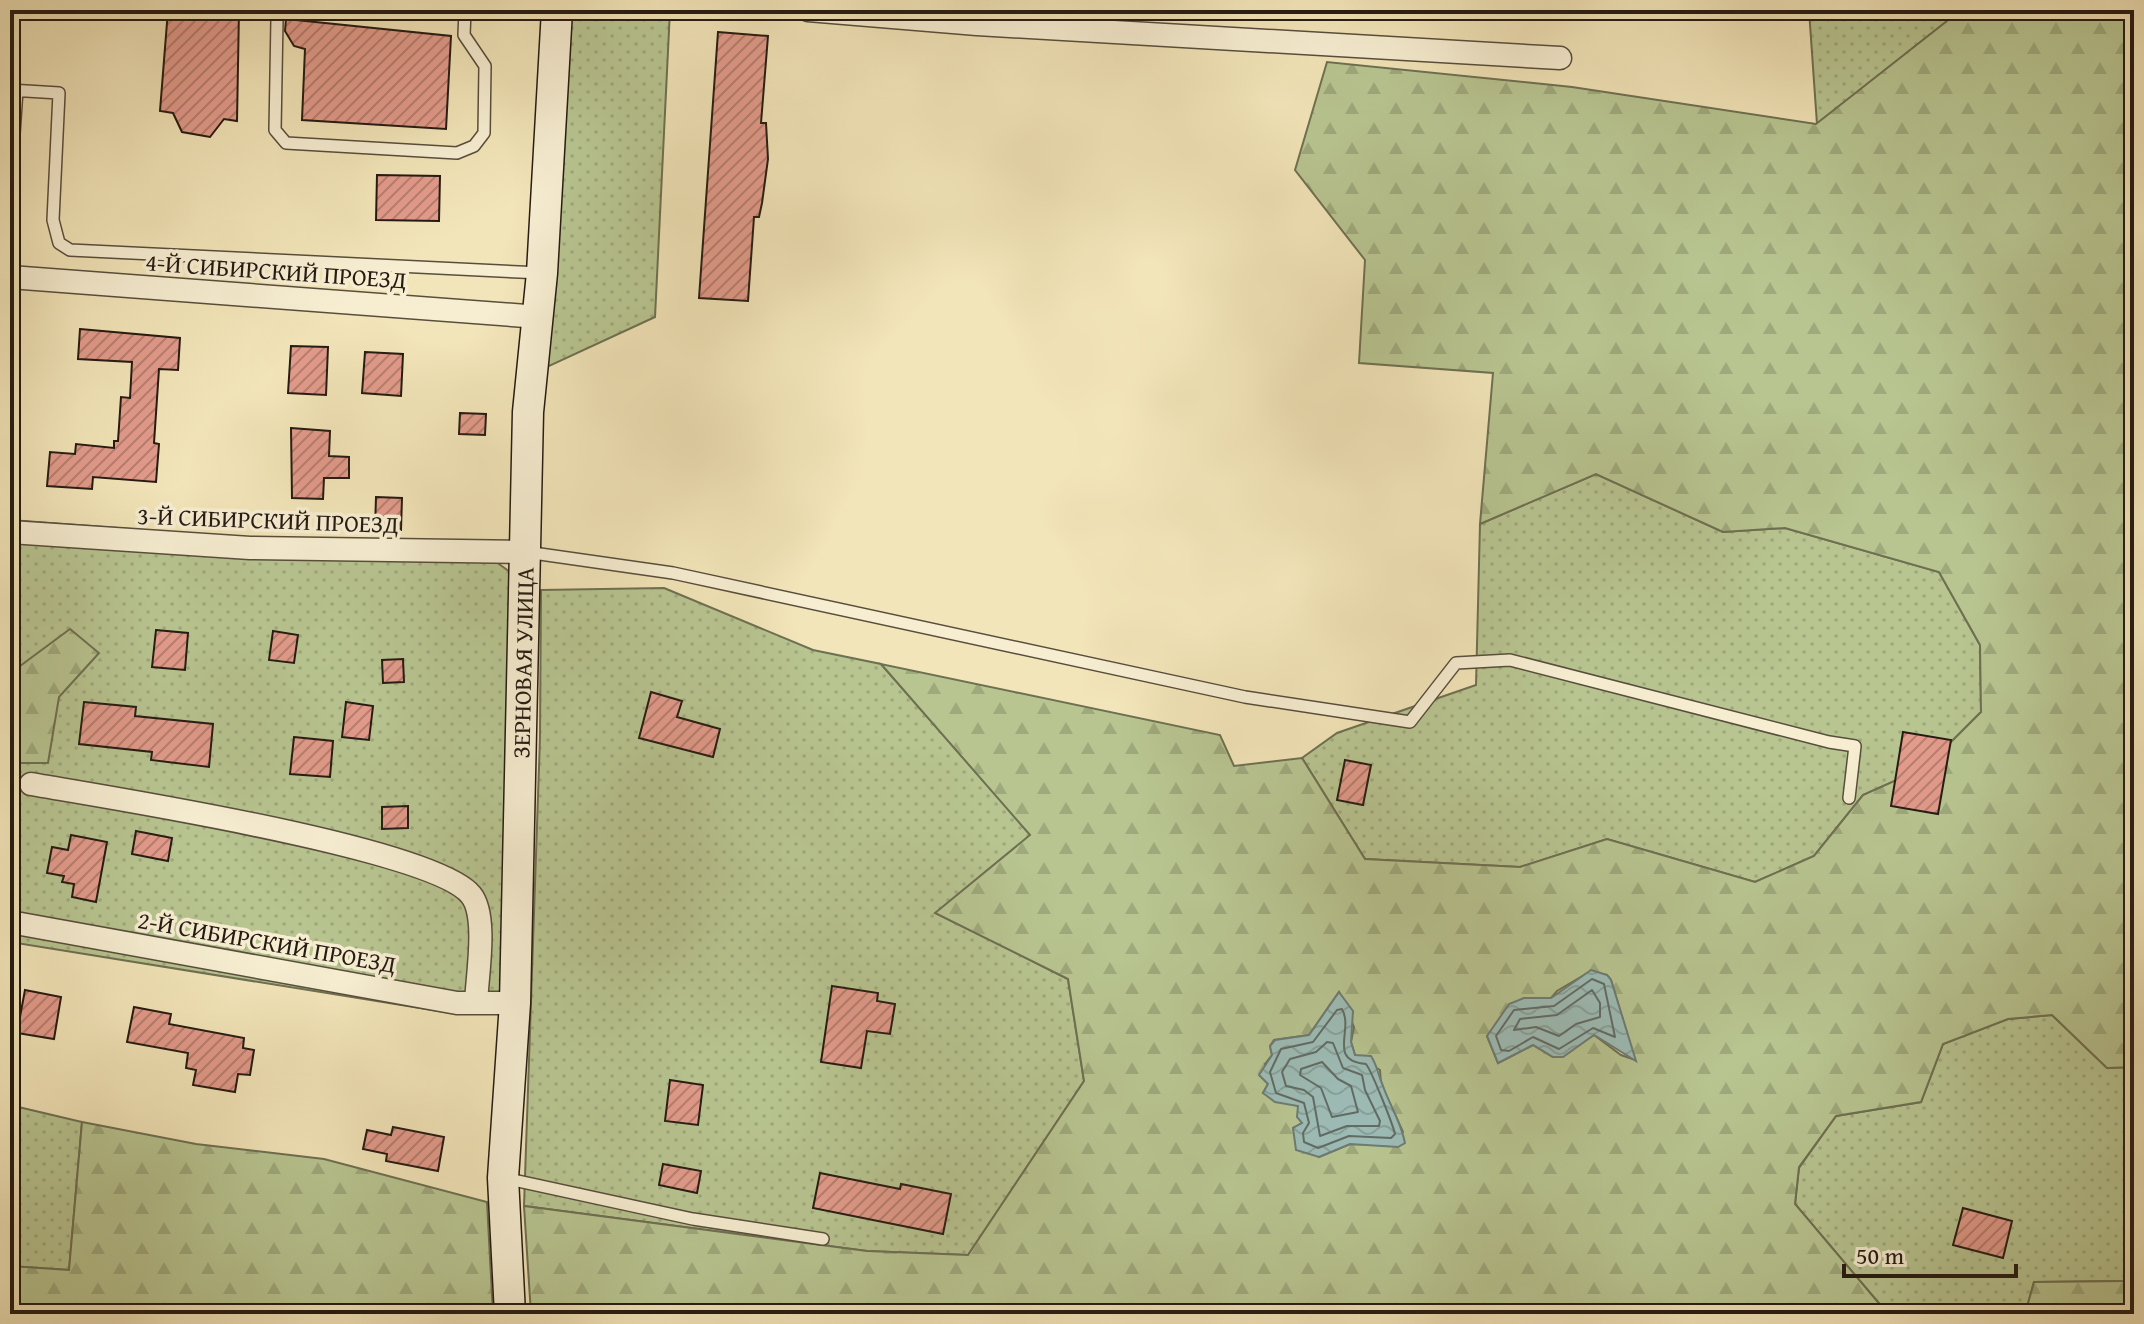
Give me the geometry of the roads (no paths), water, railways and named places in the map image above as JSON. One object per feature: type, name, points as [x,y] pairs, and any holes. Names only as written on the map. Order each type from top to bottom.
[{"type":"street","name":"ЗЕРНОВАЯ УЛИЦА","points":[[510,1314],[503,1178],[515,1003],[528,412],[539,317],[557,10]]},
{"type":"street","points":[[808,10],[977,24],[1560,58]]},
{"type":"street","name":"4-Й СИБИРСКИЙ ПРОЕЗД","points":[[10,277],[539,317]]},
{"type":"street","name":"3-Й СИБИРСКИЙ ПРОЕЗД","points":[[10,532],[250,548],[525,552]]},
{"type":"street","points":[[31,784],[257,825],[425,869],[461,884],[474,898],[480,918],[476,1003]]},
{"type":"street","name":"2-Й СИБИРСКИЙ ПРОЕЗД","points":[[10,922],[457,1003],[515,1003]]},
{"type":"lane","points":[[277,19],[275,130],[286,143],[457,153],[474,146],[484,133],[485,66],[464,35],[465,10]]},
{"type":"lane","points":[[10,192],[14,90],[59,93],[53,220],[59,243],[70,250],[542,273]]},
{"type":"lane","points":[[525,552],[673,573],[1245,697],[1410,722],[1456,663],[1510,660],[1829,742],[1855,746],[1849,798]]},
{"type":"lane","points":[[503,1178],[693,1219],[823,1239]]},
{"type":"water","points":[[1591,970],[1607,975],[1611,980],[1636,1061],[1594,1035],[1563,1057],[1553,1057],[1533,1045],[1498,1063],[1487,1036],[1509,1004],[1524,998],[1551,998]]},
{"type":"water","points":[[1339,992],[1353,1011],[1351,1042],[1355,1055],[1371,1056],[1405,1143],[1398,1147],[1350,1144],[1319,1157],[1296,1150],[1293,1128],[1302,1123],[1297,1117],[1298,1106],[1275,1102],[1263,1093],[1268,1084],[1259,1075],[1272,1055],[1270,1046],[1275,1040],[1309,1035]]}]
